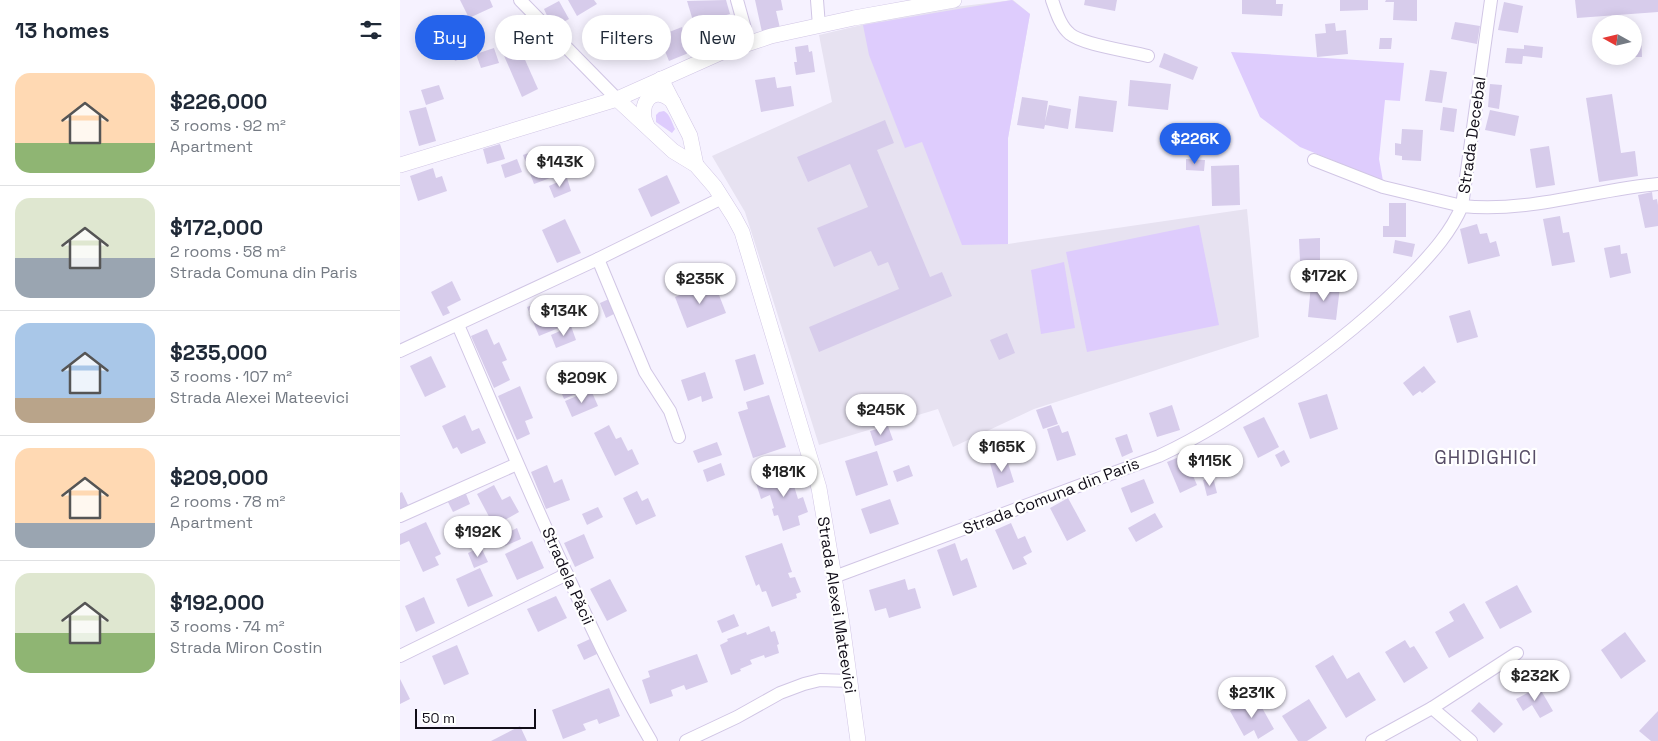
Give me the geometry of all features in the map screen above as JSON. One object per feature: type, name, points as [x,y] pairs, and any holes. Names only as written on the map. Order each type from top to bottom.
[{"type":"street","points":[[520,0],[617,99],[673,151],[696,165]]},
{"type":"street","points":[[737,0],[741,15]]},
{"type":"street","points":[[817,0],[819,26]]},
{"type":"street","points":[[754,41],[854,18],[954,0]]},
{"type":"street","points":[[1052,0],[1061,22],[1070,34],[1084,41],[1148,56]]},
{"type":"street","name":"Strada Decebal","points":[[1314,160],[1383,187],[1462,206],[1491,0]]},
{"type":"street","points":[[400,165],[617,99],[704,60]]},
{"type":"street","points":[[661,79],[690,136],[696,165]]},
{"type":"street","points":[[646,126],[643,114],[647,99],[656,94],[668,97],[673,102]]},
{"type":"street","name":"Strada Alexei Mateevici","points":[[696,165],[722,198],[742,232],[819,488],[858,741]]},
{"type":"street","points":[[1462,206],[1481,208],[1529,205],[1629,187],[1658,184]]},
{"type":"street","points":[[400,351],[598,259],[722,198]]},
{"type":"street","name":"Strada Comuna din Paris","points":[[834,577],[1159,456],[1225,420],[1314,360],[1370,315],[1427,259],[1456,220],[1462,206]]},
{"type":"street","points":[[598,259],[645,372],[670,411],[679,436]]},
{"type":"street","name":"Stradela Păcii","points":[[458,325],[517,464],[567,574],[620,686],[651,741]]},
{"type":"street","points":[[400,516],[517,464]]},
{"type":"street","points":[[400,656],[567,574]]},
{"type":"street","points":[[1372,741],[1432,708],[1517,653]]},
{"type":"street","points":[[686,741],[780,693],[804,684],[820,680],[849,681]]},
{"type":"street","points":[[1432,708],[1471,741]]},
{"type":"shaded area","points":[[1012,0],[1030,14],[1008,138],[1008,244],[962,245],[922,142],[905,148],[869,55],[863,25]]},
{"type":"shaded area","points":[[1013,0],[1030,14],[1008,138],[1008,244],[1247,209],[1259,337],[1034,409],[953,447],[938,409],[819,445],[745,212],[712,156],[832,102],[819,35],[921,11]]},
{"type":"shaded area","points":[[1231,52],[1404,63],[1400,101],[1385,100],[1379,159],[1383,181],[1300,147],[1260,117]]},
{"type":"shaded area","points":[[664,111],[669,116],[675,129],[672,133],[656,122],[656,115]]},
{"type":"shaded area","points":[[1199,225],[1219,325],[1087,352],[1066,252]]},
{"type":"shaded area","points":[[1064,262],[1075,328],[1041,334],[1031,270]]},
{"type":"building","points":[[460,0],[490,0],[493,7],[476,15],[468,15]]},
{"type":"building","points":[[568,0],[594,0],[597,4],[577,16]]},
{"type":"building","points":[[726,0],[730,14],[691,15],[687,1]]},
{"type":"building","points":[[755,0],[781,0],[783,10],[776,11],[780,28],[762,32]]},
{"type":"building","points":[[1085,0],[1117,0],[1115,11],[1084,5]]},
{"type":"building","points":[[1242,0],[1276,0],[1276,4],[1283,4],[1282,16],[1242,14]]},
{"type":"building","points":[[1340,0],[1368,0],[1368,10],[1340,11]]},
{"type":"building","points":[[1386,0],[1417,0],[1417,21],[1393,20],[1394,2],[1385,2]]},
{"type":"building","points":[[1575,0],[1658,0],[1658,12],[1592,15],[1592,17],[1577,18]]},
{"type":"building","points":[[559,1],[567,15],[547,15],[544,9]]},
{"type":"building","points":[[1504,2],[1523,6],[1518,33],[1498,30]]},
{"type":"building","points":[[1455,22],[1480,26],[1477,44],[1451,39]]},
{"type":"building","points":[[1335,23],[1336,31],[1346,30],[1348,54],[1317,57],[1315,34],[1326,33],[1325,24]]},
{"type":"building","points":[[681,27],[681,56],[669,61],[671,60],[671,31]]},
{"type":"building","points":[[1380,38],[1392,38],[1391,49],[1379,49]]},
{"type":"building","points":[[808,45],[809,52],[812,51],[815,72],[796,75],[794,62],[797,62],[795,47]]},
{"type":"building","points":[[1524,45],[1543,47],[1542,58],[1523,56],[1522,64],[1505,63],[1507,48],[1524,49]]},
{"type":"building","points":[[494,48],[495,60],[498,60],[499,63],[481,68],[478,60],[485,60],[485,51]]},
{"type":"building","points":[[1164,53],[1198,67],[1193,80],[1159,67]]},
{"type":"building","points":[[506,60],[525,60],[538,89],[522,97]]},
{"type":"building","points":[[1430,70],[1447,72],[1442,103],[1425,101]]},
{"type":"building","points":[[775,77],[777,88],[791,86],[794,106],[761,112],[755,80]]},
{"type":"building","points":[[1130,80],[1171,84],[1168,110],[1128,106]]},
{"type":"building","points":[[1490,84],[1502,85],[1499,109],[1488,107]]},
{"type":"building","points":[[439,85],[444,99],[426,105],[421,90]]},
{"type":"building","points":[[1612,94],[1621,153],[1635,151],[1638,176],[1599,182],[1586,98]]},
{"type":"building","points":[[1079,96],[1117,101],[1113,132],[1075,128]]},
{"type":"building","points":[[1022,97],[1048,101],[1045,122],[1049,105],[1071,109],[1068,129],[1045,125],[1044,129],[1017,125]]},
{"type":"building","points":[[426,107],[436,141],[419,146],[409,111]]},
{"type":"building","points":[[1443,107],[1457,109],[1454,132],[1440,130]]},
{"type":"building","points":[[1490,110],[1519,116],[1515,136],[1485,130]]},
{"type":"building","points":[[885,120],[894,143],[877,150],[930,277],[942,272],[952,296],[819,352],[809,327],[899,289],[888,262],[878,266],[871,251],[834,267],[817,228],[868,207],[850,164],[808,182],[797,157]]},
{"type":"building","points":[[1194,123],[1218,126],[1215,153],[1191,150]]},
{"type":"building","points":[[1402,129],[1423,130],[1421,161],[1402,160],[1402,156],[1395,155],[1395,143],[1401,144]]},
{"type":"building","points":[[500,144],[505,159],[487,164],[483,149]]},
{"type":"building","points":[[1549,146],[1555,185],[1536,188],[1530,149]]},
{"type":"building","points":[[540,149],[550,178],[534,184],[523,155]]},
{"type":"building","points":[[517,159],[522,172],[505,178],[501,165]]},
{"type":"building","points":[[1186,159],[1205,160],[1204,171],[1186,170]]},
{"type":"building","points":[[1239,165],[1240,205],[1212,206],[1211,166]]},
{"type":"building","points":[[433,168],[436,178],[442,176],[447,191],[418,201],[410,176]]},
{"type":"building","points":[[667,175],[680,203],[651,217],[638,189]]},
{"type":"building","points":[[567,178],[571,191],[554,198],[549,186]]},
{"type":"building","points":[[1652,192],[1653,200],[1657,199],[1658,226],[1645,228],[1638,195]]},
{"type":"building","points":[[1389,203],[1406,203],[1406,237],[1383,237],[1383,226],[1389,226]]},
{"type":"building","points":[[1560,216],[1563,233],[1569,232],[1575,262],[1552,266],[1543,219]]},
{"type":"building","points":[[565,219],[581,253],[557,263],[542,230]]},
{"type":"building","points":[[1477,224],[1480,234],[1487,233],[1490,243],[1496,241],[1500,256],[1468,264],[1460,229]]},
{"type":"building","points":[[1320,238],[1320,261],[1300,261],[1299,239]]},
{"type":"building","points":[[1395,240],[1415,244],[1412,257],[1393,253]]},
{"type":"building","points":[[1620,245],[1621,254],[1627,253],[1631,273],[1610,278],[1604,248]]},
{"type":"building","points":[[452,281],[461,300],[447,307],[450,313],[443,316],[431,292]]},
{"type":"building","points":[[714,282],[726,313],[687,328],[675,297]]},
{"type":"building","points":[[1311,284],[1340,287],[1336,320],[1308,317]]},
{"type":"building","points":[[609,299],[614,314],[606,318],[600,303]]},
{"type":"building","points":[[543,301],[548,314],[555,311],[561,327],[539,336],[527,307]]},
{"type":"building","points":[[1470,310],[1478,337],[1457,343],[1449,316]]},
{"type":"building","points":[[571,326],[576,340],[556,348],[551,335]]},
{"type":"building","points":[[487,329],[494,345],[499,342],[507,360],[502,362],[510,380],[494,388],[471,336]]},
{"type":"building","points":[[1007,333],[1015,353],[999,360],[990,340]]},
{"type":"building","points":[[755,354],[764,384],[744,391],[735,360]]},
{"type":"building","points":[[431,356],[446,387],[425,397],[410,366]]},
{"type":"building","points":[[570,362],[576,377],[581,374],[587,389],[564,399],[552,370]]},
{"type":"building","points":[[1424,366],[1436,382],[1422,393],[1420,391],[1413,396],[1403,383]]},
{"type":"building","points":[[705,372],[713,398],[702,402],[701,396],[688,401],[681,380]]},
{"type":"building","points":[[520,386],[533,418],[525,421],[530,434],[517,440],[498,396]]},
{"type":"building","points":[[591,390],[598,406],[572,417],[565,401]]},
{"type":"building","points":[[1327,394],[1338,429],[1310,439],[1298,403]]},
{"type":"building","points":[[769,395],[786,447],[753,458],[738,412],[748,409],[746,402]]},
{"type":"building","points":[[1051,405],[1058,424],[1043,429],[1036,410]]},
{"type":"building","points":[[1172,405],[1180,430],[1157,437],[1149,413]]},
{"type":"building","points":[[465,415],[472,431],[479,428],[486,443],[461,454],[457,447],[453,449],[442,426]]},
{"type":"building","points":[[1264,417],[1279,447],[1258,458],[1243,427]]},
{"type":"building","points":[[609,425],[616,439],[621,437],[628,451],[632,449],[639,464],[615,476],[594,433]]},
{"type":"building","points":[[1059,425],[1062,433],[1068,431],[1076,455],[1057,461],[1047,429]]},
{"type":"building","points":[[888,426],[893,440],[875,446],[870,431]]},
{"type":"building","points":[[1023,432],[1028,444],[1008,451],[1004,438]]},
{"type":"building","points":[[1127,434],[1133,452],[1122,457],[1115,438]]},
{"type":"building","points":[[717,442],[722,455],[698,463],[693,451]]},
{"type":"building","points":[[1284,450],[1290,462],[1281,467],[1275,455]]},
{"type":"building","points":[[877,451],[888,485],[856,496],[845,461]]},
{"type":"building","points":[[1184,455],[1197,485],[1180,493],[1167,462]]},
{"type":"building","points":[[1006,457],[1014,482],[997,488],[990,463]]},
{"type":"building","points":[[721,463],[725,475],[707,482],[703,470]]},
{"type":"building","points":[[547,465],[554,483],[562,479],[570,500],[546,509],[531,472]]},
{"type":"building","points":[[909,465],[913,476],[897,482],[893,471]]},
{"type":"building","points":[[785,469],[786,473],[794,470],[798,485],[794,486],[798,499],[803,497],[808,512],[798,516],[800,525],[783,531],[778,515],[774,516],[770,495],[761,499],[756,483],[771,478],[770,474]]},
{"type":"building","points":[[1213,477],[1217,493],[1207,496],[1203,480]]},
{"type":"building","points":[[1144,479],[1154,503],[1131,513],[1121,488]]},
{"type":"building","points":[[494,485],[502,500],[510,496],[519,512],[494,526],[477,494]]},
{"type":"building","points":[[637,491],[642,501],[648,498],[656,516],[636,525],[623,498]]},
{"type":"building","points":[[402,492],[408,505],[400,509],[400,493]]},
{"type":"building","points":[[466,494],[470,504],[453,512],[448,502]]},
{"type":"building","points":[[1068,498],[1086,531],[1067,541],[1050,508]]},
{"type":"building","points":[[890,499],[899,524],[870,534],[861,509]]},
{"type":"building","points":[[598,507],[603,517],[587,525],[582,514]]},
{"type":"building","points":[[1155,513],[1163,527],[1136,542],[1128,528]]},
{"type":"building","points":[[426,522],[441,554],[435,557],[439,565],[423,572],[409,541],[400,545],[400,534]]},
{"type":"building","points":[[1011,523],[1018,539],[1025,536],[1032,552],[1023,557],[1027,564],[1013,570],[995,530]]},
{"type":"building","points":[[517,528],[521,539],[505,546],[501,536]]},
{"type":"building","points":[[584,534],[594,558],[575,567],[564,543]]},
{"type":"building","points":[[532,541],[544,568],[517,580],[505,554]]},
{"type":"building","points":[[782,543],[792,572],[788,573],[790,578],[795,577],[801,592],[796,594],[797,598],[772,607],[766,591],[762,592],[759,584],[756,586],[745,556]]},
{"type":"building","points":[[955,543],[961,561],[967,558],[977,587],[953,596],[937,550]]},
{"type":"building","points":[[481,547],[488,562],[474,568],[468,553]]},
{"type":"building","points":[[480,568],[493,596],[468,607],[456,579]]},
{"type":"building","points":[[610,579],[627,611],[607,621],[590,589]]},
{"type":"building","points":[[905,579],[908,590],[915,588],[921,608],[889,618],[886,608],[875,611],[869,590]]},
{"type":"building","points":[[1517,585],[1532,612],[1500,629],[1485,602]]},
{"type":"building","points":[[556,596],[567,618],[538,632],[527,609]]},
{"type":"building","points":[[424,597],[435,623],[416,632],[405,606]]},
{"type":"building","points":[[1464,603],[1484,638],[1449,658],[1435,632],[1454,621],[1449,612]]},
{"type":"building","points":[[734,614],[739,626],[722,633],[717,621]]},
{"type":"building","points":[[769,626],[771,632],[775,631],[779,644],[777,645],[779,653],[765,658],[764,655],[750,660],[752,664],[731,675],[720,645],[728,641],[727,639],[746,632],[747,635]]},
{"type":"building","points":[[1625,632],[1646,661],[1621,679],[1601,650]]},
{"type":"building","points":[[590,639],[597,654],[584,660],[577,645]]},
{"type":"building","points":[[1405,640],[1410,648],[1414,646],[1428,668],[1404,683],[1385,652]]},
{"type":"building","points":[[457,645],[469,674],[444,685],[432,656]]},
{"type":"building","points":[[697,654],[708,682],[686,690],[684,685],[671,690],[673,696],[650,704],[642,680],[650,677],[648,671]]},
{"type":"building","points":[[1333,655],[1347,679],[1359,672],[1376,700],[1346,718],[1315,666]]},
{"type":"building","points":[[400,679],[410,699],[400,704]]},
{"type":"building","points":[[1539,687],[1553,711],[1540,718],[1532,705],[1523,711],[1516,699]]},
{"type":"building","points":[[609,688],[620,716],[599,724],[597,719],[583,724],[586,730],[563,739],[552,710]]},
{"type":"building","points":[[1256,697],[1274,729],[1258,739],[1254,730],[1244,736],[1230,711]]},
{"type":"building","points":[[1309,699],[1327,728],[1307,741],[1298,741],[1282,716]]},
{"type":"building","points":[[1479,702],[1503,724],[1494,733],[1471,711]]},
{"type":"building","points":[[1658,711],[1658,741],[1651,741],[1639,731]]},
{"type":"building","points":[[520,726],[527,741],[491,741]]},
{"type":"district","name":"GHIDIGHICI","points":[[1486,457]]}]
